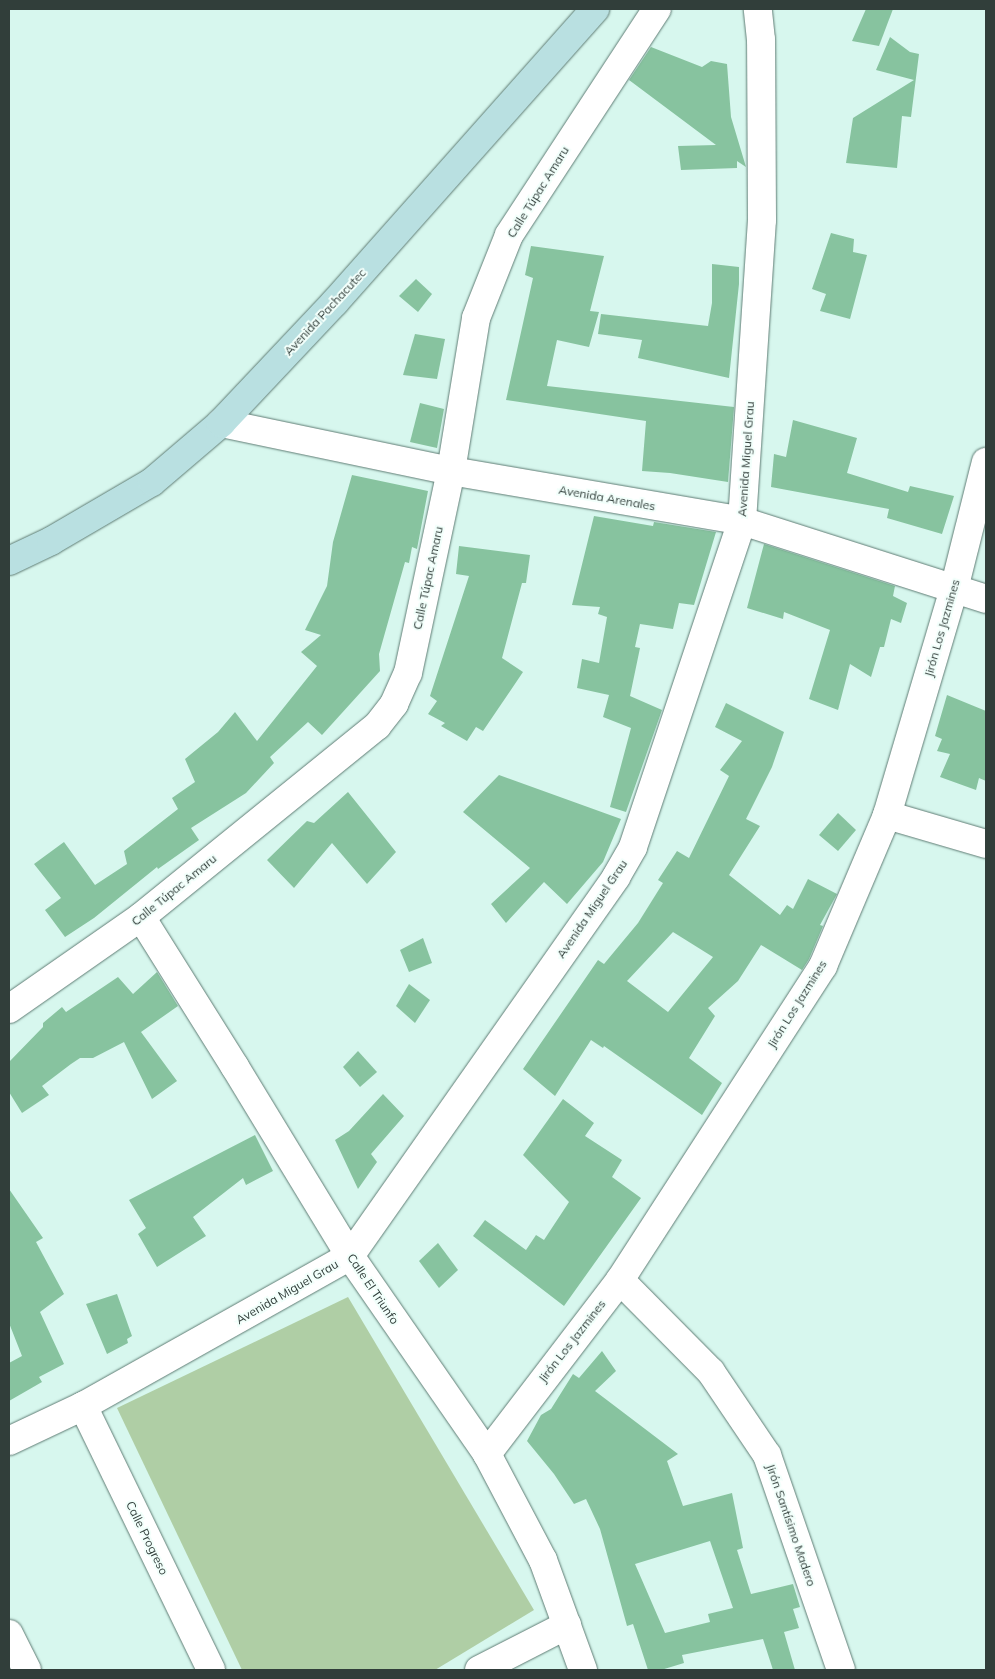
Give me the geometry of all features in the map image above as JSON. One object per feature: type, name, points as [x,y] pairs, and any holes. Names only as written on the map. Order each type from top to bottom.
[{"type":"main road","name":"Avenida Pachacutec","points":[[9,561],[51,541],[152,482],[222,423],[335,302],[595,9]]},
{"type":"street","name":"Calle Túpac Amaru","points":[[9,1010],[141,917],[377,726],[394,704],[408,673],[451,471],[476,318],[509,235],[657,9]]},
{"type":"street","name":"Avenida Miguel Grau","points":[[9,1441],[83,1406],[350,1256],[610,885],[633,846],[742,521],[762,220],[761,40],[758,9]]},
{"type":"street","name":"Avenida Arenales","points":[[222,423],[451,471],[742,521],[986,599]]},
{"type":"street","name":"Jirón Los Jazmines","points":[[486,1454],[620,1280],[823,966],[887,816],[954,589],[986,462]]},
{"type":"street","points":[[887,816],[986,844]]},
{"type":"street","name":"Calle El Triunfo","points":[[141,917],[236,1067],[350,1256],[486,1454],[543,1560],[583,1670]]},
{"type":"street","name":"Jirón Santísimo Madero","points":[[620,1280],[711,1372],[767,1455],[841,1670]]},
{"type":"street","name":"Calle Progreso","points":[[83,1406],[211,1670]]},
{"type":"street","points":[[479,1670],[567,1625]]},
{"type":"street","points":[[9,1634],[26,1670]]},
{"type":"green space","points":[[348,1297],[534,1610],[435,1670],[242,1670],[117,1408]]},
{"type":"building","points":[[866,9],[893,9],[879,46],[852,41]]},
{"type":"building","points":[[890,37],[910,52],[919,54],[911,117],[902,116],[897,168],[846,163],[853,118],[914,80],[876,70]]},
{"type":"building","points":[[651,47],[702,67],[711,61],[727,64],[731,117],[746,167],[737,161],[737,168],[681,170],[678,146],[716,145],[629,80]]},
{"type":"building","points":[[831,233],[854,239],[853,252],[867,255],[850,319],[820,311],[826,294],[812,289]]},
{"type":"building","points":[[531,246],[604,256],[590,311],[599,312],[589,347],[557,340],[547,386],[734,407],[728,482],[670,473],[642,471],[646,421],[506,400],[533,278],[525,275]]},
{"type":"building","points":[[712,264],[739,267],[739,284],[729,378],[638,358],[642,340],[598,334],[601,314],[708,326],[712,303]]},
{"type":"building","points":[[416,279],[432,294],[418,312],[399,296]]},
{"type":"building","points":[[415,334],[445,339],[437,379],[403,375]]},
{"type":"building","points":[[420,403],[444,409],[437,448],[410,442]]},
{"type":"building","points":[[793,420],[857,438],[847,473],[908,492],[910,486],[954,496],[942,534],[887,518],[889,509],[771,487],[774,454],[786,457]]},
{"type":"building","points":[[352,475],[428,491],[417,549],[412,547],[409,563],[405,562],[379,654],[380,671],[322,735],[308,722],[270,757],[274,763],[246,793],[191,828],[199,840],[158,869],[157,867],[94,918],[65,937],[45,910],[61,898],[34,864],[64,842],[95,885],[127,864],[124,851],[178,809],[172,798],[195,782],[185,759],[218,732],[235,712],[257,741],[317,666],[301,652],[321,635],[305,630],[327,586],[333,542]]},
{"type":"building","points":[[594,516],[653,526],[654,522],[716,532],[694,605],[679,603],[673,629],[640,624],[635,647],[640,648],[630,696],[662,710],[626,812],[610,807],[631,728],[603,717],[609,695],[577,688],[582,659],[599,663],[607,617],[598,614],[600,607],[572,605]]},
{"type":"building","points":[[764,544],[895,586],[893,596],[907,603],[901,623],[891,619],[884,647],[880,647],[871,677],[850,664],[838,710],[809,699],[830,630],[784,612],[783,619],[747,608]]},
{"type":"building","points":[[459,546],[530,555],[526,583],[522,583],[502,658],[523,672],[483,731],[476,727],[467,741],[441,726],[445,723],[428,714],[437,701],[430,696],[469,576],[456,574]]},
{"type":"building","points":[[947,695],[986,711],[986,781],[979,778],[976,790],[940,777],[950,754],[937,751],[942,739],[935,736]]},
{"type":"building","points":[[726,703],[784,732],[772,767],[746,819],[760,826],[729,875],[780,915],[787,905],[793,909],[808,879],[837,894],[820,925],[823,926],[809,959],[802,970],[761,945],[738,981],[708,1008],[715,1016],[689,1058],[722,1083],[702,1115],[604,1046],[603,1048],[591,1040],[555,1096],[523,1069],[598,960],[604,964],[638,923],[663,883],[658,880],[677,851],[689,858],[729,776],[720,770],[742,741],[715,727]],"holes":[[[673,932],[713,957],[668,1012],[627,981]]]},
{"type":"building","points":[[499,775],[621,819],[603,862],[567,904],[544,882],[506,923],[491,904],[530,868],[463,812]]},
{"type":"building","points":[[348,792],[396,852],[367,884],[332,843],[294,888],[267,860],[307,821],[314,823]]},
{"type":"building","points":[[838,813],[856,830],[838,851],[819,835]]},
{"type":"building","points":[[423,938],[432,963],[409,972],[400,950]]},
{"type":"building","points":[[157,972],[178,1006],[141,1032],[177,1081],[152,1099],[124,1042],[93,1058],[80,1058],[71,1064],[42,1086],[49,1095],[22,1113],[9,1092],[9,1062],[43,1027],[43,1023],[62,1007],[66,1012],[118,977],[133,994]]},
{"type":"building","points":[[409,984],[430,1000],[415,1023],[396,1006]]},
{"type":"building","points":[[358,1051],[377,1072],[360,1087],[343,1067]]},
{"type":"building","points":[[383,1094],[404,1116],[371,1154],[377,1162],[358,1189],[335,1140],[349,1131]]},
{"type":"building","points":[[563,1099],[594,1123],[585,1136],[622,1160],[612,1177],[641,1198],[564,1306],[473,1236],[485,1220],[526,1250],[536,1235],[544,1240],[569,1202],[523,1155]]},
{"type":"building","points":[[255,1135],[273,1171],[246,1185],[243,1178],[193,1217],[206,1236],[157,1267],[138,1234],[146,1228],[129,1200]]},
{"type":"building","points":[[9,1189],[43,1238],[36,1242],[64,1294],[40,1312],[64,1364],[39,1377],[42,1382],[9,1401],[9,1363],[22,1356],[9,1323]]},
{"type":"building","points":[[438,1243],[458,1270],[439,1288],[419,1261]]},
{"type":"building","points":[[117,1294],[132,1336],[127,1339],[128,1343],[107,1354],[86,1304]]},
{"type":"building","points":[[602,1351],[616,1371],[595,1391],[678,1454],[667,1461],[683,1506],[732,1493],[743,1548],[737,1550],[751,1594],[793,1584],[800,1607],[793,1609],[799,1628],[784,1632],[795,1670],[773,1670],[763,1639],[682,1655],[684,1663],[661,1670],[648,1670],[633,1624],[627,1626],[600,1529],[586,1499],[574,1504],[554,1474],[527,1441],[541,1415],[551,1409],[573,1374],[579,1378]],"holes":[[[710,1541],[733,1608],[708,1614],[710,1622],[665,1633],[635,1564]]]}]
